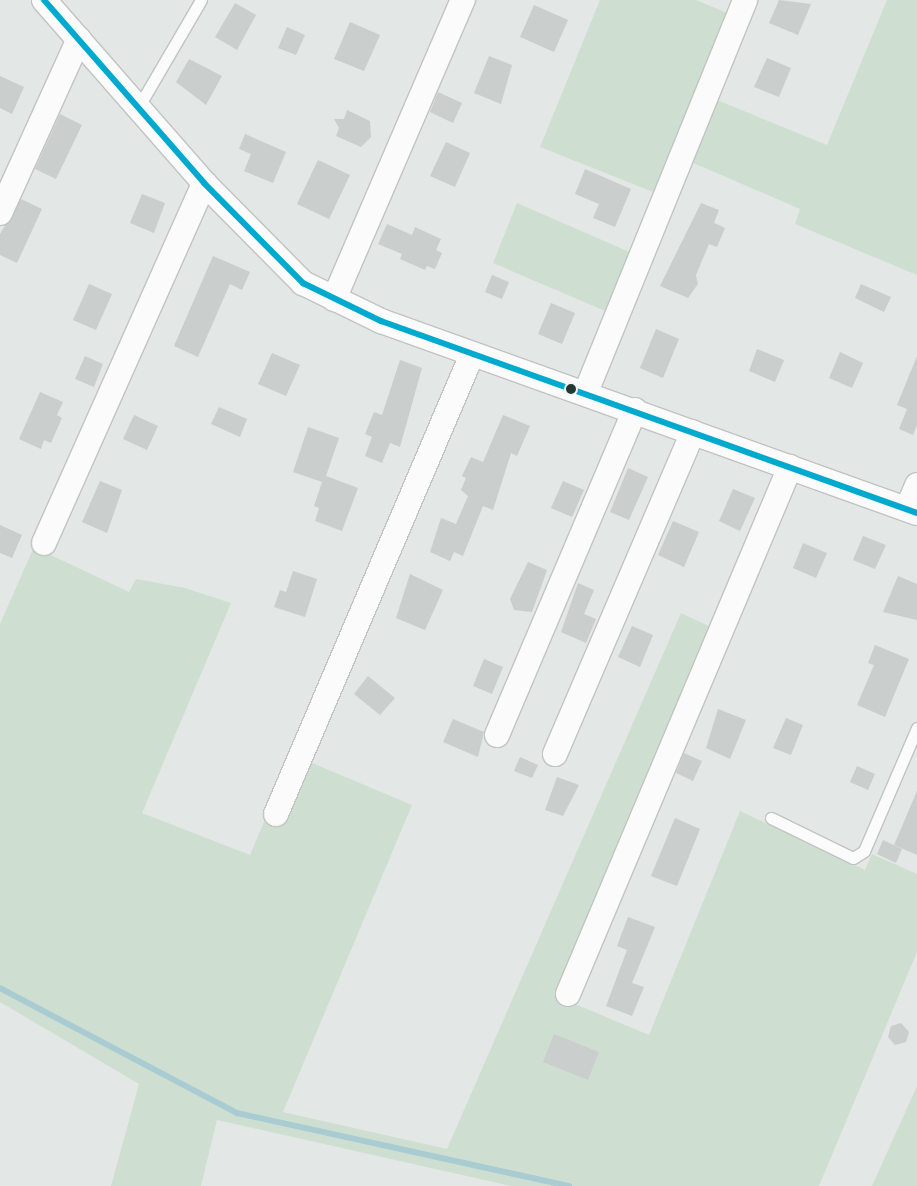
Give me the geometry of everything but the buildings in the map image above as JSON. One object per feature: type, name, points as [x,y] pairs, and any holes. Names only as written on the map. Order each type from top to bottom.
[{"type":"street","points":[[44,0],[139,106],[204,183],[303,283],[334,299],[472,355],[586,392],[912,511],[917,485]]},
{"type":"street","points":[[334,299],[463,0]]},
{"type":"street","points":[[586,392],[745,0]]},
{"type":"street","points":[[0,213],[79,39]]},
{"type":"street","points":[[44,544],[204,183]]},
{"type":"street","points":[[276,814],[472,355]]},
{"type":"street","points":[[497,736],[635,410]]},
{"type":"street","points":[[555,754],[693,432]]},
{"type":"street","points":[[568,994],[790,467]]},
{"type":"lane","points":[[139,106],[201,0]]},
{"type":"lane","points":[[772,818],[853,858],[864,851],[917,728]]},
{"type":"green space","points":[[600,0],[696,0],[732,15],[658,194],[540,147]]},
{"type":"green space","points":[[887,0],[917,0],[917,275],[795,224],[800,209],[691,162],[717,100],[827,145]]},
{"type":"green space","points":[[517,203],[634,254],[610,313],[493,263]]},
{"type":"green space","points":[[34,547],[129,592],[136,579],[185,588],[231,603],[142,813],[250,855],[264,822],[277,828],[305,760],[412,805],[283,1112],[447,1149],[681,613],[715,629],[563,999],[649,1035],[740,811],[865,870],[872,854],[917,874],[917,952],[819,1186],[511,1186],[217,1120],[201,1186],[111,1186],[139,1084],[0,1002],[0,624]]},
{"type":"green space","points":[[917,1086],[917,1186],[872,1186]]},
{"type":"waterway","points":[[0,988],[237,1113],[569,1186]]},
{"type":"transit line","points":[[44,0],[204,183],[303,283],[381,321],[917,513]]}]
